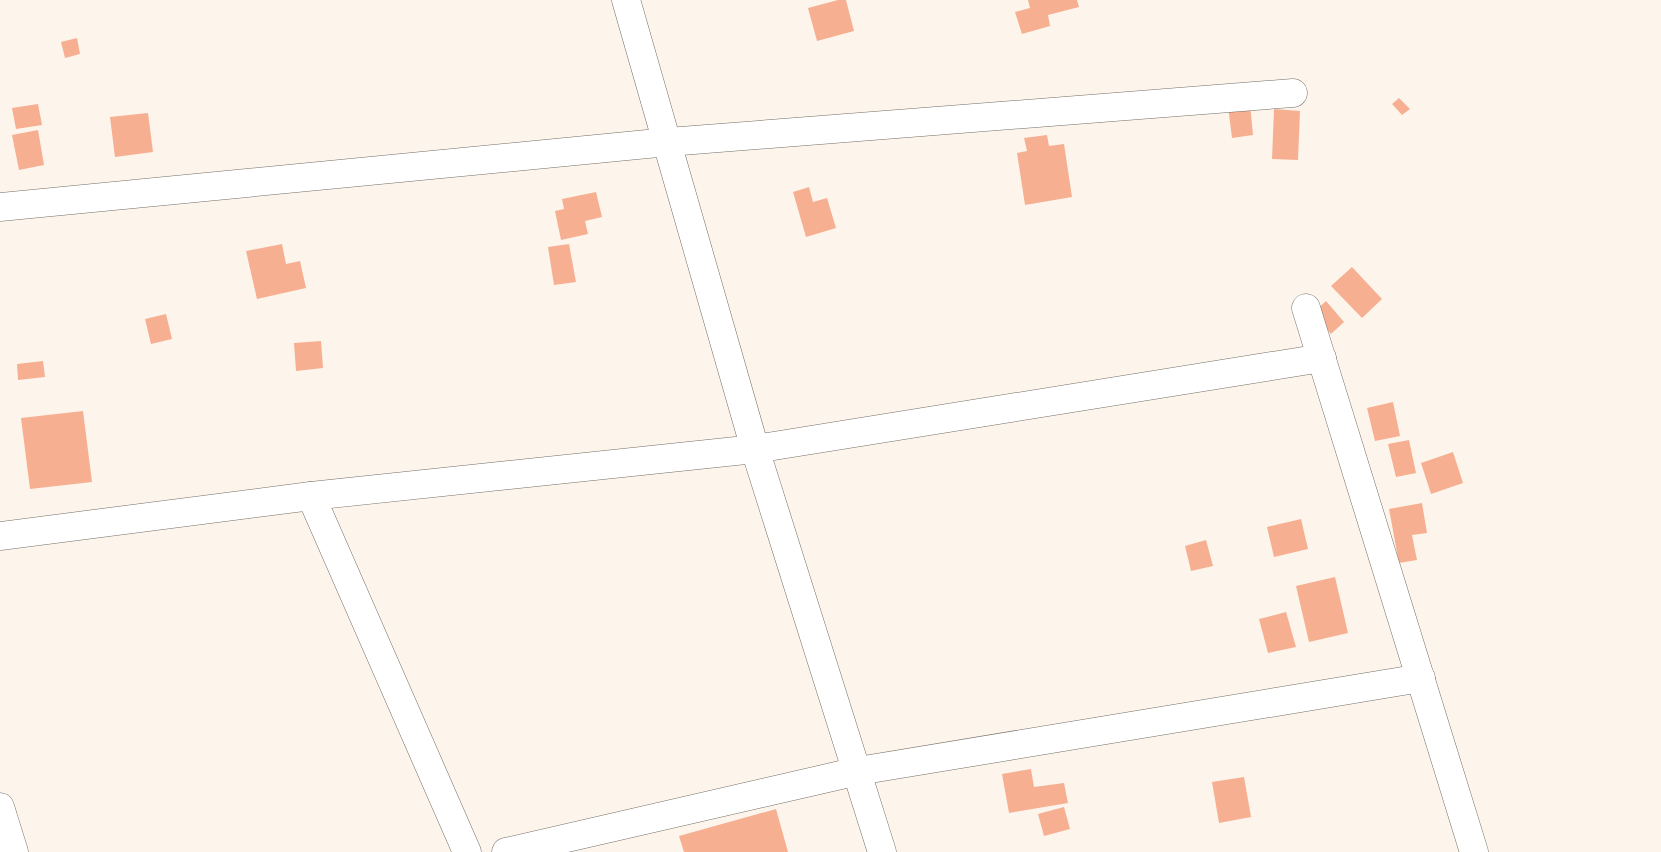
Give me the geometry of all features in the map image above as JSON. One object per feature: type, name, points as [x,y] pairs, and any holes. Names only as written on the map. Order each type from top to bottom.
[{"type":"street","points":[[626,0],[755,449],[882,852]]},
{"type":"street","points":[[0,207],[668,142],[1293,93]]},
{"type":"street","points":[[1306,308],[1474,852]]},
{"type":"street","points":[[0,536],[311,496],[755,449],[1322,358]]},
{"type":"street","points":[[311,496],[467,852]]},
{"type":"street","points":[[506,852],[858,771],[1421,678]]},
{"type":"street","points":[[0,807],[14,852]]},
{"type":"building","points":[[838,0],[846,0],[854,31],[817,41],[808,8]]},
{"type":"building","points":[[1028,0],[1077,0],[1079,7],[1048,15],[1050,26],[1022,34],[1015,12],[1030,8]]},
{"type":"building","points":[[77,38],[80,54],[65,58],[61,42]]},
{"type":"building","points":[[1399,98],[1410,109],[1402,115],[1392,104]]},
{"type":"building","points":[[38,104],[42,125],[16,129],[12,108]]},
{"type":"building","points":[[1250,104],[1253,135],[1232,138],[1228,106]]},
{"type":"building","points":[[1274,109],[1300,111],[1298,160],[1272,159]]},
{"type":"building","points":[[148,113],[153,152],[115,157],[110,117]]},
{"type":"building","points":[[38,130],[44,165],[19,170],[12,135]]},
{"type":"building","points":[[1047,135],[1049,146],[1064,144],[1072,197],[1025,205],[1017,153],[1027,151],[1024,138]]},
{"type":"building","points":[[809,187],[813,202],[827,198],[836,228],[806,237],[793,192]]},
{"type":"building","points":[[596,192],[602,217],[585,221],[588,234],[561,240],[555,211],[564,209],[562,199]]},
{"type":"building","points":[[282,244],[286,264],[300,261],[306,288],[257,299],[246,251]]},
{"type":"building","points":[[569,244],[576,282],[554,285],[548,247]]},
{"type":"building","points":[[1352,267],[1382,299],[1362,318],[1331,286]]},
{"type":"building","points":[[1326,301],[1344,322],[1331,334],[1313,313]]},
{"type":"building","points":[[166,314],[172,339],[151,344],[145,319]]},
{"type":"building","points":[[321,341],[323,368],[296,371],[294,343]]},
{"type":"building","points":[[43,361],[45,377],[18,380],[17,364]]},
{"type":"building","points":[[1393,402],[1400,436],[1375,441],[1367,408]]},
{"type":"building","points":[[83,411],[92,482],[30,489],[21,418]]},
{"type":"building","points":[[1409,440],[1416,473],[1396,477],[1388,444]]},
{"type":"building","points":[[1453,452],[1463,483],[1431,494],[1421,463]]},
{"type":"building","points":[[1422,503],[1427,533],[1412,535],[1417,560],[1399,563],[1389,509]]},
{"type":"building","points":[[1301,519],[1308,549],[1274,557],[1267,527]]},
{"type":"building","points":[[1206,540],[1213,566],[1191,571],[1185,546]]},
{"type":"building","points":[[1335,577],[1348,633],[1309,642],[1296,586]]},
{"type":"building","points":[[1286,612],[1296,647],[1268,653],[1259,619]]},
{"type":"building","points":[[1031,769],[1034,787],[1064,783],[1068,803],[1009,813],[1002,774]]},
{"type":"building","points":[[1244,777],[1251,817],[1219,823],[1212,782]]},
{"type":"building","points":[[1064,807],[1070,829],[1044,836],[1038,814]]},
{"type":"building","points":[[776,809],[788,852],[684,852],[679,836]]}]
